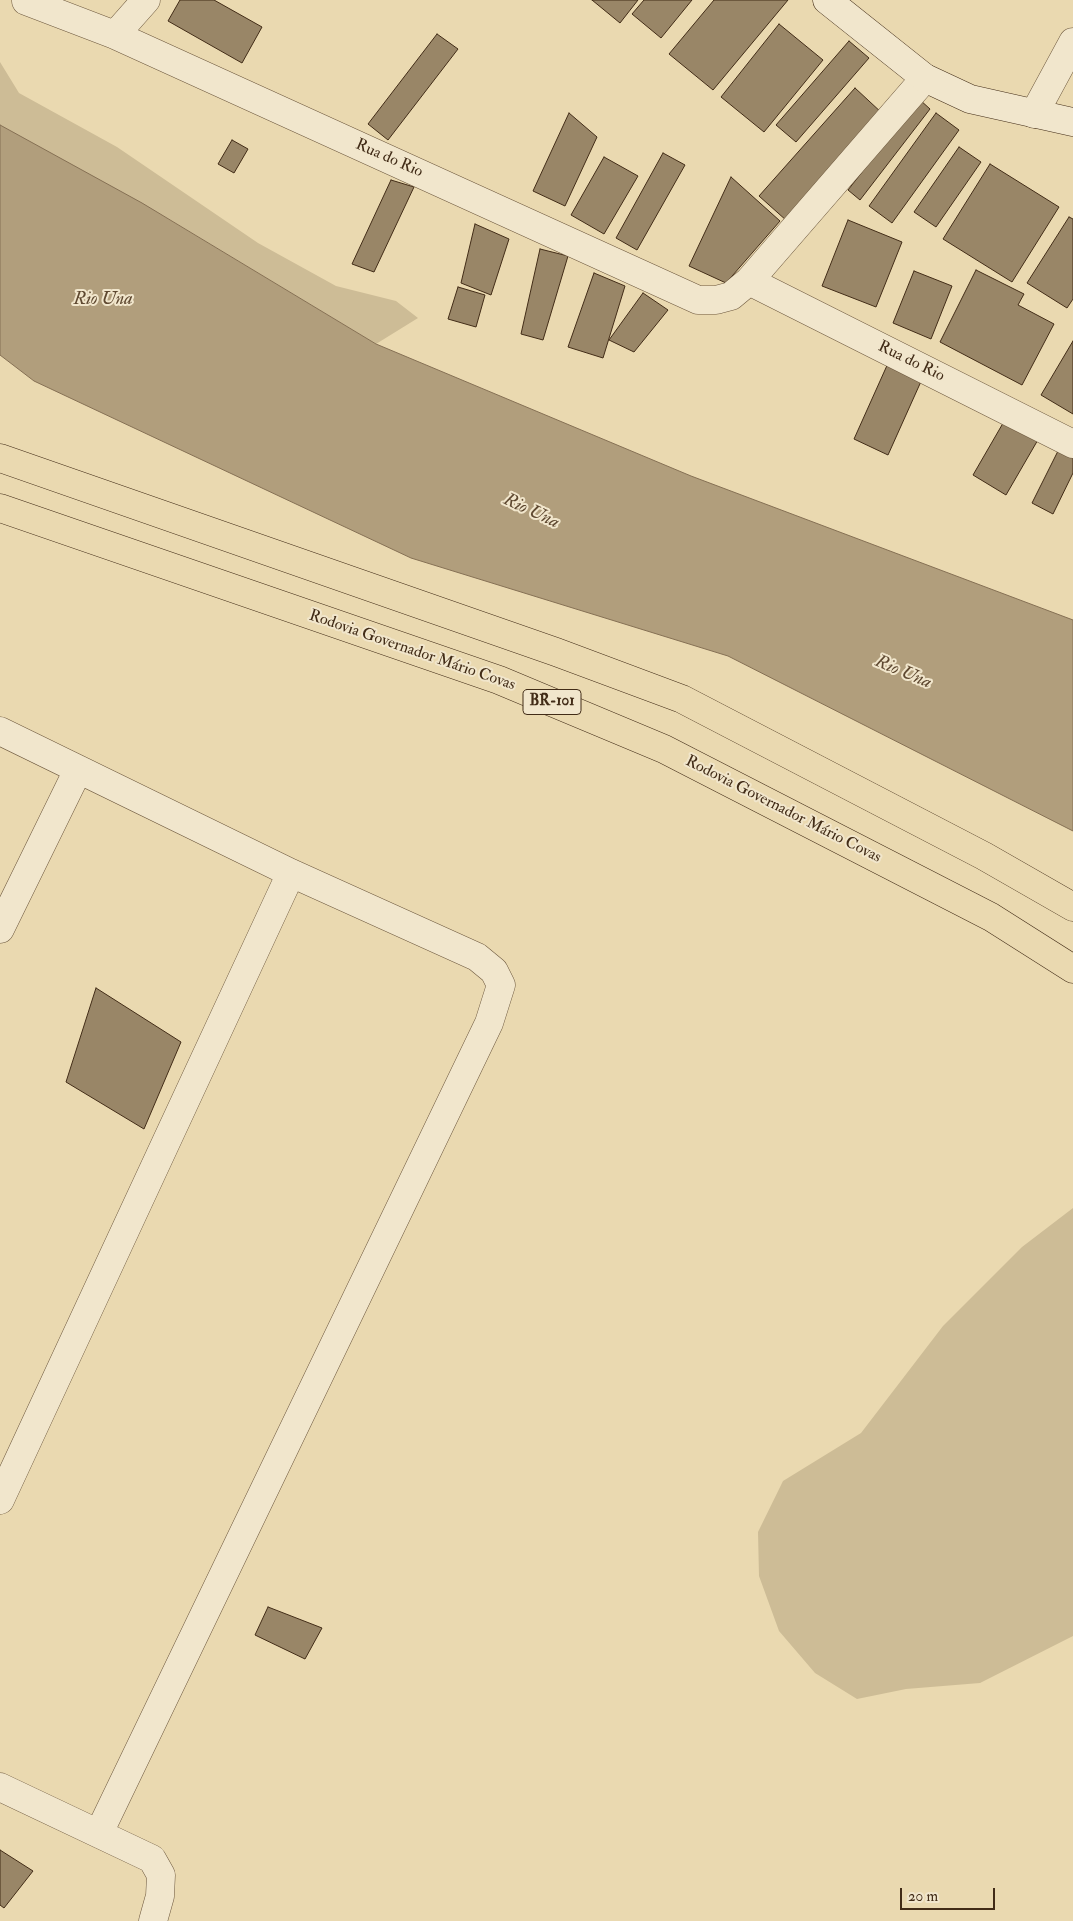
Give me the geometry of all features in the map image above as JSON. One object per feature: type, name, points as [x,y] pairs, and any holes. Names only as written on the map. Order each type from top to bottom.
[{"type":"highway","points":[[0,458],[547,648],[682,699],[984,856],[1073,907]]},
{"type":"highway","name":"Rodovia Governador Mário Covas","points":[[0,508],[499,680],[664,749],[991,917],[1073,969]]},
{"type":"street","points":[[115,35],[146,0]]},
{"type":"street","points":[[827,0],[925,78],[970,99],[1073,122]]},
{"type":"street","name":"Rua do Rio","points":[[26,1],[115,35],[698,300],[716,300],[731,296],[749,282],[925,78]]},
{"type":"street","points":[[1034,114],[1073,42]]},
{"type":"street","name":"Rua do Rio","points":[[749,282],[1073,444]]},
{"type":"street","points":[[0,732],[291,873],[477,958],[494,971],[501,985],[485,1032],[99,1833]]},
{"type":"street","points":[[0,929],[78,770]]},
{"type":"street","points":[[0,1500],[291,873]]},
{"type":"street","points":[[0,1787],[152,1859],[161,1875],[160,1896],[153,1921]]},
{"type":"shaded area","points":[[0,62],[19,93],[117,147],[258,243],[336,286],[396,301],[418,318],[376,344],[169,219],[0,127]]},
{"type":"shaded area","points":[[1073,1208],[1073,1636],[980,1683],[906,1689],[857,1699],[815,1673],[779,1631],[759,1576],[758,1532],[783,1481],[861,1433],[943,1326],[1022,1247]]},
{"type":"water","name":"Rio Una","points":[[0,125],[142,203],[376,344],[691,476],[1073,620],[1073,831],[728,656],[411,558],[34,381],[0,355]]},
{"type":"building","points":[[180,0],[214,0],[262,27],[242,63],[168,21]]},
{"type":"building","points":[[592,0],[638,0],[620,23]]},
{"type":"building","points":[[644,0],[692,0],[661,38],[632,14]]},
{"type":"building","points":[[714,0],[788,0],[713,90],[669,54]]},
{"type":"building","points":[[779,24],[823,60],[764,132],[721,97]]},
{"type":"building","points":[[437,34],[458,49],[388,140],[368,124]]},
{"type":"building","points":[[849,41],[869,58],[796,142],[776,125]]},
{"type":"building","points":[[855,88],[883,114],[787,221],[759,196]]},
{"type":"building","points":[[919,99],[930,109],[860,200],[848,190]]},
{"type":"building","points":[[569,113],[597,137],[565,206],[533,191]]},
{"type":"building","points":[[936,113],[959,130],[892,223],[869,206]]},
{"type":"building","points":[[232,140],[248,149],[234,173],[218,164]]},
{"type":"building","points":[[959,147],[981,162],[936,227],[914,212]]},
{"type":"building","points":[[663,153],[685,165],[637,250],[616,238]]},
{"type":"building","points":[[604,157],[638,176],[604,234],[571,215]]},
{"type":"building","points":[[990,164],[1059,207],[1012,282],[943,239]]},
{"type":"building","points":[[731,177],[780,221],[726,283],[689,266]]},
{"type":"building","points":[[391,180],[414,187],[374,272],[352,264]]},
{"type":"building","points":[[1069,217],[1073,219],[1073,299],[1067,308],[1027,283]]},
{"type":"building","points":[[848,220],[902,242],[876,307],[822,286]]},
{"type":"building","points":[[475,224],[509,239],[491,295],[461,283]]},
{"type":"building","points":[[540,249],[568,256],[543,340],[521,334]]},
{"type":"building","points":[[976,270],[1024,294],[1018,305],[1054,324],[1022,385],[940,342]]},
{"type":"building","points":[[914,271],[952,286],[931,339],[893,323]]},
{"type":"building","points":[[594,273],[625,286],[603,358],[568,347]]},
{"type":"building","points":[[458,287],[485,295],[476,327],[448,319]]},
{"type":"building","points":[[643,293],[668,310],[634,352],[609,340]]},
{"type":"building","points":[[1073,341],[1073,414],[1041,395]]},
{"type":"building","points":[[889,361],[923,377],[888,455],[854,439]]},
{"type":"building","points":[[1006,418],[1039,438],[1006,495],[973,475]]},
{"type":"building","points":[[1060,447],[1073,453],[1073,473],[1053,514],[1032,503]]},
{"type":"building","points":[[96,988],[181,1042],[144,1129],[66,1082]]},
{"type":"building","points":[[268,1607],[322,1628],[305,1659],[255,1635]]},
{"type":"building","points":[[0,1850],[33,1871],[4,1908],[0,1905]]}]
